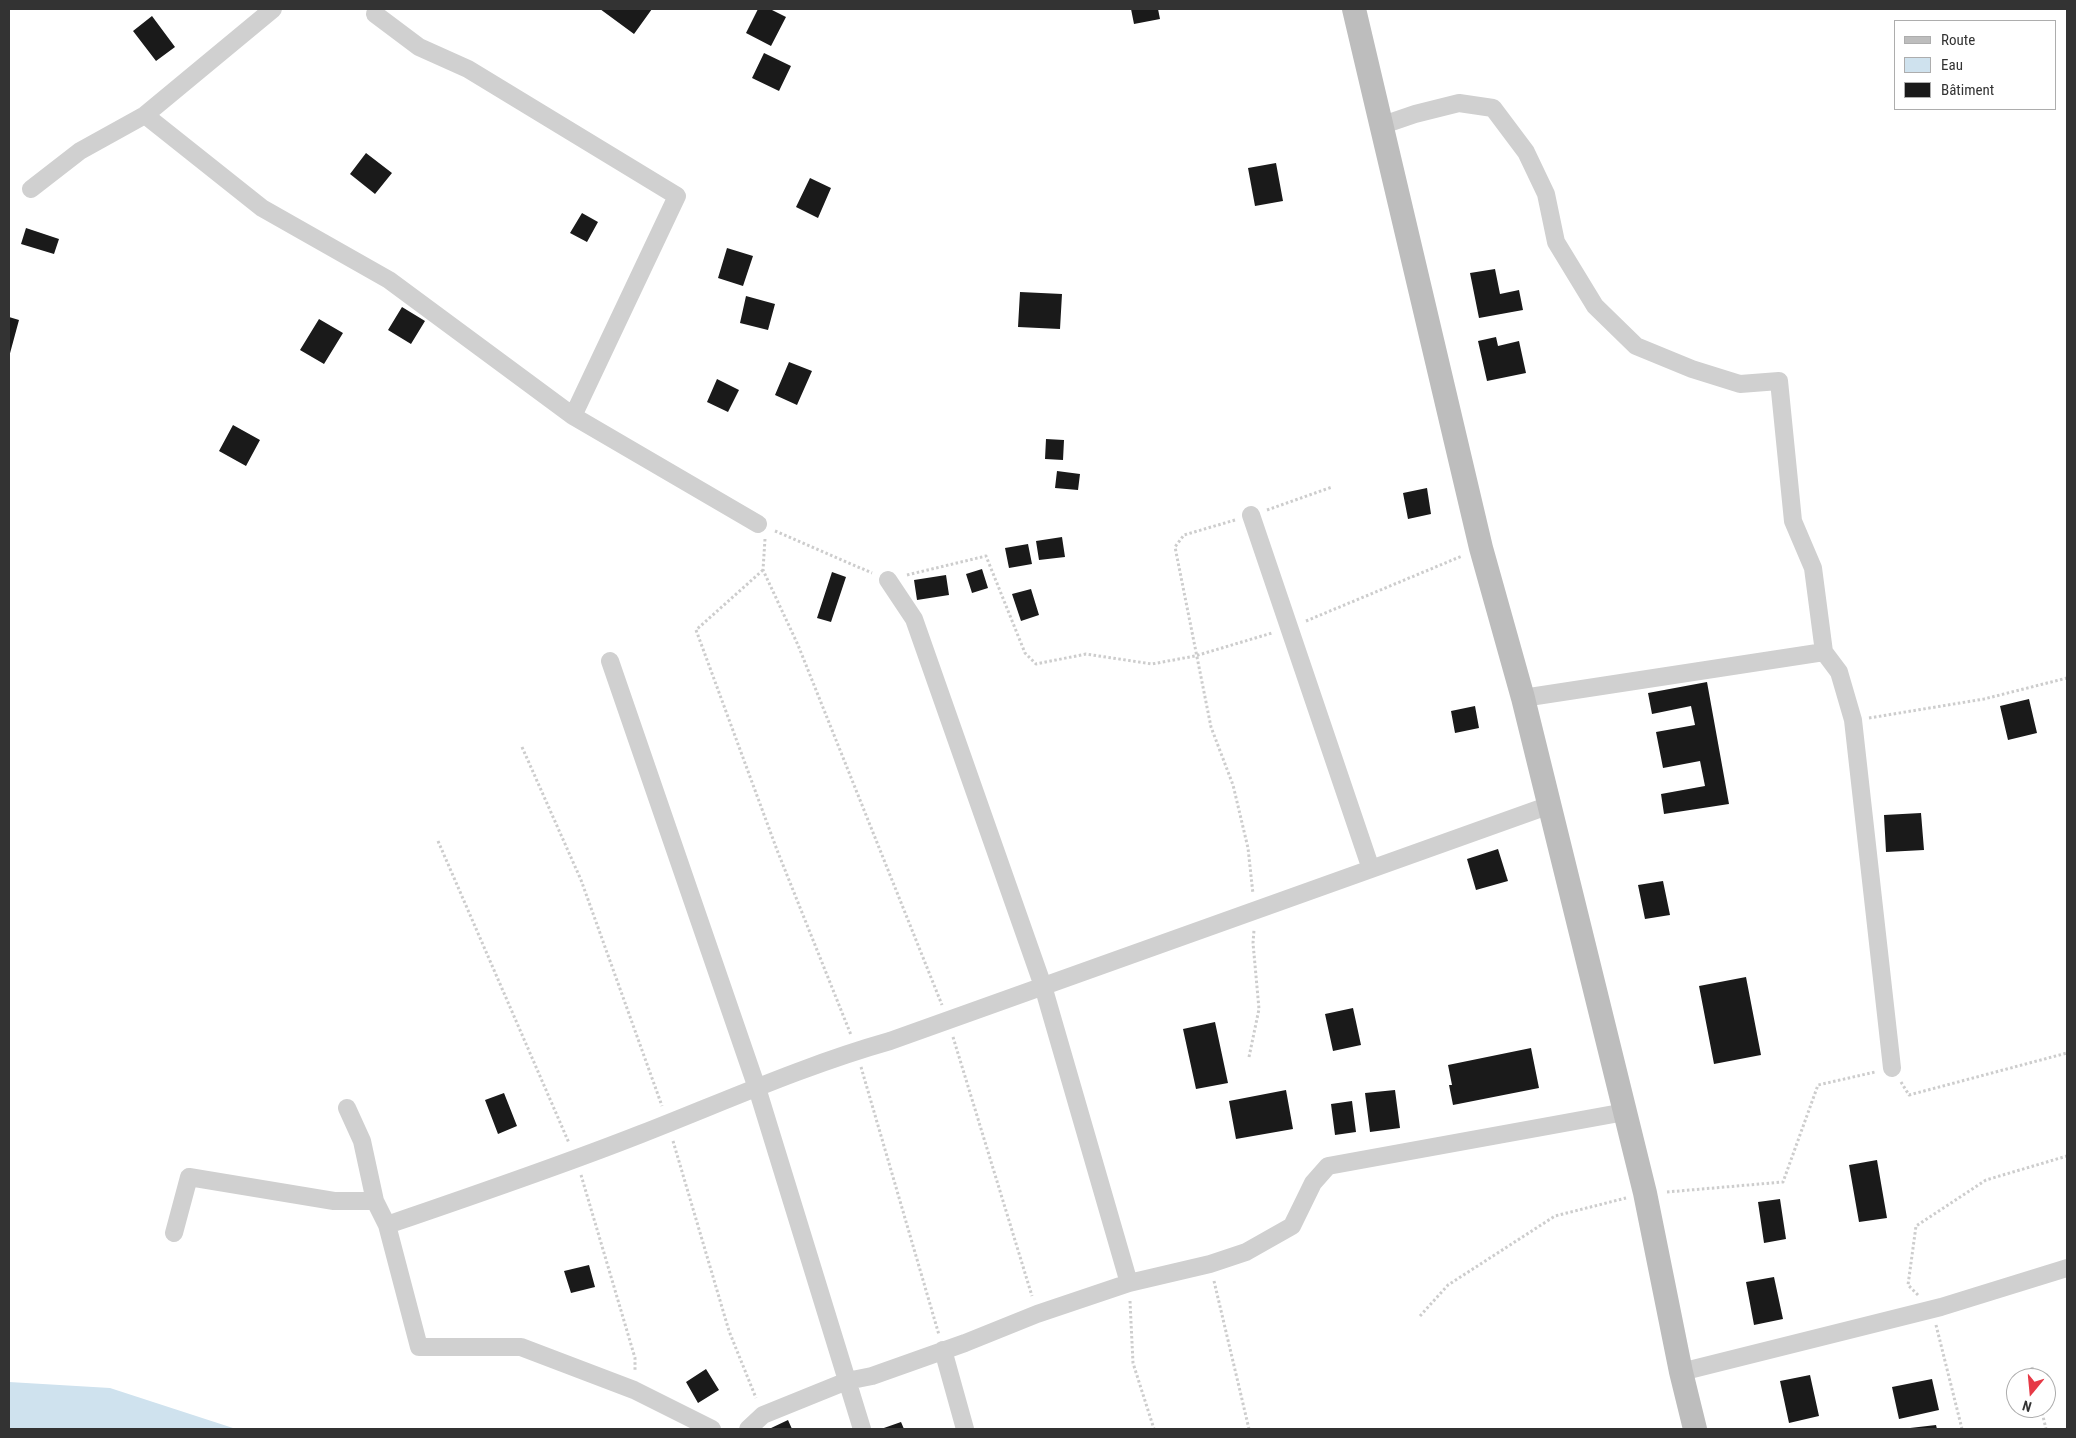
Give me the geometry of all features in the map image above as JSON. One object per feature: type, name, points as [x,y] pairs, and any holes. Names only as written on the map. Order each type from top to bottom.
[{"type":"main road","points":[[1354,9],[1380,126],[1481,548],[1523,698],[1645,1193],[1681,1372],[1695,1429]]},
{"type":"street","points":[[31,190],[80,151],[145,115],[272,9]]},
{"type":"street","points":[[375,14],[419,46],[468,69],[677,196],[573,416]]},
{"type":"street","points":[[1380,126],[1415,114],[1459,103],[1494,108],[1526,152],[1546,194],[1556,242],[1595,306],[1636,346],[1692,369],[1740,384],[1779,381],[1793,520],[1813,568],[1824,652],[1839,672],[1853,720],[1892,1068]]},
{"type":"street","points":[[145,115],[262,208],[389,280],[573,416],[762,525]]},
{"type":"street","points":[[1251,515],[1372,869]]},
{"type":"street","points":[[888,580],[914,619],[1044,986],[1129,1284]]},
{"type":"street","points":[[1523,698],[1824,652]]},
{"type":"street","points":[[610,661],[757,1088],[862,1429]]},
{"type":"street","points":[[387,1225],[576,1160],[857,1050],[890,1041],[1550,805]]},
{"type":"street","points":[[347,1108],[362,1141],[375,1201],[387,1225],[419,1346],[521,1347],[634,1390],[712,1429]]},
{"type":"street","points":[[748,1429],[763,1415],[847,1382],[872,1376],[965,1343],[1037,1314],[1129,1284],[1210,1264],[1246,1252],[1292,1226],[1313,1183],[1328,1166],[1625,1112]]},
{"type":"street","points":[[174,1233],[189,1177],[334,1201],[375,1201]]},
{"type":"street","points":[[1681,1372],[1932,1309],[2067,1268]]},
{"type":"street","points":[[943,1350],[965,1429]]},
{"type":"path","points":[[1249,1057],[1259,1010],[1253,943],[1256,911],[1248,848],[1233,784],[1211,726],[1176,547],[1184,535],[1251,515],[1332,487]]},
{"type":"path","points":[[1037,1314],[948,1020],[798,644],[763,570],[762,525],[888,580],[986,556],[1025,653],[1036,664],[1086,654],[1152,664],[1196,656],[1289,628],[1481,548]]},
{"type":"path","points":[[763,570],[696,630],[777,850],[857,1050],[943,1350]]},
{"type":"path","points":[[1853,720],[1984,699],[2067,678]]},
{"type":"path","points":[[522,747],[581,880],[668,1124],[729,1331],[763,1415]]},
{"type":"path","points":[[438,841],[576,1160],[635,1358],[634,1390]]},
{"type":"path","points":[[1420,1316],[1448,1285],[1555,1216],[1645,1193],[1783,1182],[1818,1085],[1892,1068],[1909,1095],[2067,1053]]},
{"type":"path","points":[[1962,1429],[1932,1309],[1908,1285],[1916,1226],[1986,1180],[2067,1156]]},
{"type":"path","points":[[1210,1264],[1248,1429]]},
{"type":"path","points":[[1129,1284],[1133,1363],[1154,1429]]},
{"type":"water","points":[[9,1382],[110,1388],[236,1429],[9,1429]]},
{"type":"building","points":[[600,9],[652,9],[634,34]]},
{"type":"building","points":[[758,9],[770,9],[786,17],[771,46],[746,33]]},
{"type":"building","points":[[1131,9],[1158,9],[1160,19],[1134,24]]},
{"type":"building","points":[[152,16],[175,47],[156,61],[133,31]]},
{"type":"building","points":[[764,53],[791,66],[779,91],[752,78]]},
{"type":"building","points":[[366,153],[392,173],[375,194],[350,174]]},
{"type":"building","points":[[1276,163],[1283,201],[1255,206],[1248,168]]},
{"type":"building","points":[[810,178],[831,188],[818,218],[796,207]]},
{"type":"building","points":[[582,213],[598,222],[587,242],[570,233]]},
{"type":"building","points":[[26,228],[59,239],[54,254],[21,244]]},
{"type":"building","points":[[727,248],[753,256],[743,286],[718,278]]},
{"type":"building","points":[[1495,269],[1500,294],[1519,290],[1523,310],[1479,318],[1470,273]]},
{"type":"building","points":[[1020,292],[1062,294],[1060,329],[1018,327]]},
{"type":"building","points":[[746,296],[775,304],[768,330],[740,323]]},
{"type":"building","points":[[402,307],[425,321],[411,344],[388,330]]},
{"type":"building","points":[[9,317],[19,320],[9,357]]},
{"type":"building","points":[[319,319],[343,333],[324,364],[300,350]]},
{"type":"building","points":[[1496,337],[1498,346],[1519,341],[1526,373],[1487,381],[1478,341]]},
{"type":"building","points":[[789,362],[812,371],[797,405],[775,395]]},
{"type":"building","points":[[717,379],[739,390],[728,412],[707,402]]},
{"type":"building","points":[[233,425],[260,440],[246,466],[219,451]]},
{"type":"building","points":[[1046,439],[1064,440],[1063,460],[1045,459]]},
{"type":"building","points":[[1057,471],[1080,474],[1078,490],[1055,488]]},
{"type":"building","points":[[1427,488],[1431,514],[1408,519],[1403,493]]},
{"type":"building","points":[[1062,537],[1065,557],[1039,560],[1036,541]]},
{"type":"building","points":[[1028,544],[1032,564],[1009,568],[1005,548]]},
{"type":"building","points":[[982,569],[988,588],[972,593],[966,574]]},
{"type":"building","points":[[832,572],[846,577],[831,622],[817,618]]},
{"type":"building","points":[[946,575],[949,595],[917,600],[914,580]]},
{"type":"building","points":[[1031,589],[1039,615],[1021,621],[1012,594]]},
{"type":"building","points":[[1707,682],[1729,804],[1664,814],[1661,794],[1705,786],[1700,761],[1663,768],[1656,732],[1695,725],[1691,706],[1652,714],[1648,693]]},
{"type":"building","points":[[2029,699],[2037,733],[2008,740],[2000,706]]},
{"type":"building","points":[[1475,706],[1479,728],[1455,733],[1451,711]]},
{"type":"building","points":[[1921,813],[1924,850],[1886,852],[1884,815]]},
{"type":"building","points":[[1498,849],[1508,881],[1476,890],[1467,859]]},
{"type":"building","points":[[1663,881],[1670,915],[1645,919],[1638,885]]},
{"type":"building","points":[[1746,977],[1761,1055],[1714,1064],[1699,986]]},
{"type":"building","points":[[1353,1008],[1361,1045],[1333,1051],[1325,1014]]},
{"type":"building","points":[[1215,1022],[1228,1083],[1196,1089],[1183,1029]]},
{"type":"building","points":[[1531,1048],[1539,1088],[1453,1105],[1448,1065]]},
{"type":"building","points":[[1286,1090],[1293,1129],[1236,1139],[1229,1101]]},
{"type":"building","points":[[1395,1090],[1400,1128],[1370,1132],[1365,1093]]},
{"type":"building","points":[[504,1093],[517,1126],[498,1134],[485,1100]]},
{"type":"building","points":[[1352,1101],[1356,1132],[1335,1135],[1331,1104]]},
{"type":"building","points":[[1877,1160],[1887,1218],[1859,1222],[1849,1165]]},
{"type":"building","points":[[1780,1199],[1786,1239],[1764,1243],[1758,1202]]},
{"type":"building","points":[[589,1265],[595,1287],[571,1293],[564,1271]]},
{"type":"building","points":[[1774,1277],[1783,1319],[1754,1325],[1746,1282]]},
{"type":"building","points":[[706,1369],[719,1390],[698,1403],[686,1382]]},
{"type":"building","points":[[1810,1375],[1819,1416],[1789,1423],[1780,1381]]},
{"type":"building","points":[[1932,1379],[1939,1410],[1899,1419],[1892,1387]]},
{"type":"building","points":[[788,1420],[792,1429],[769,1429]]},
{"type":"building","points":[[901,1422],[904,1429],[881,1429]]},
{"type":"building","points":[[1936,1425],[1937,1429],[1910,1429],[1910,1428]]}]
